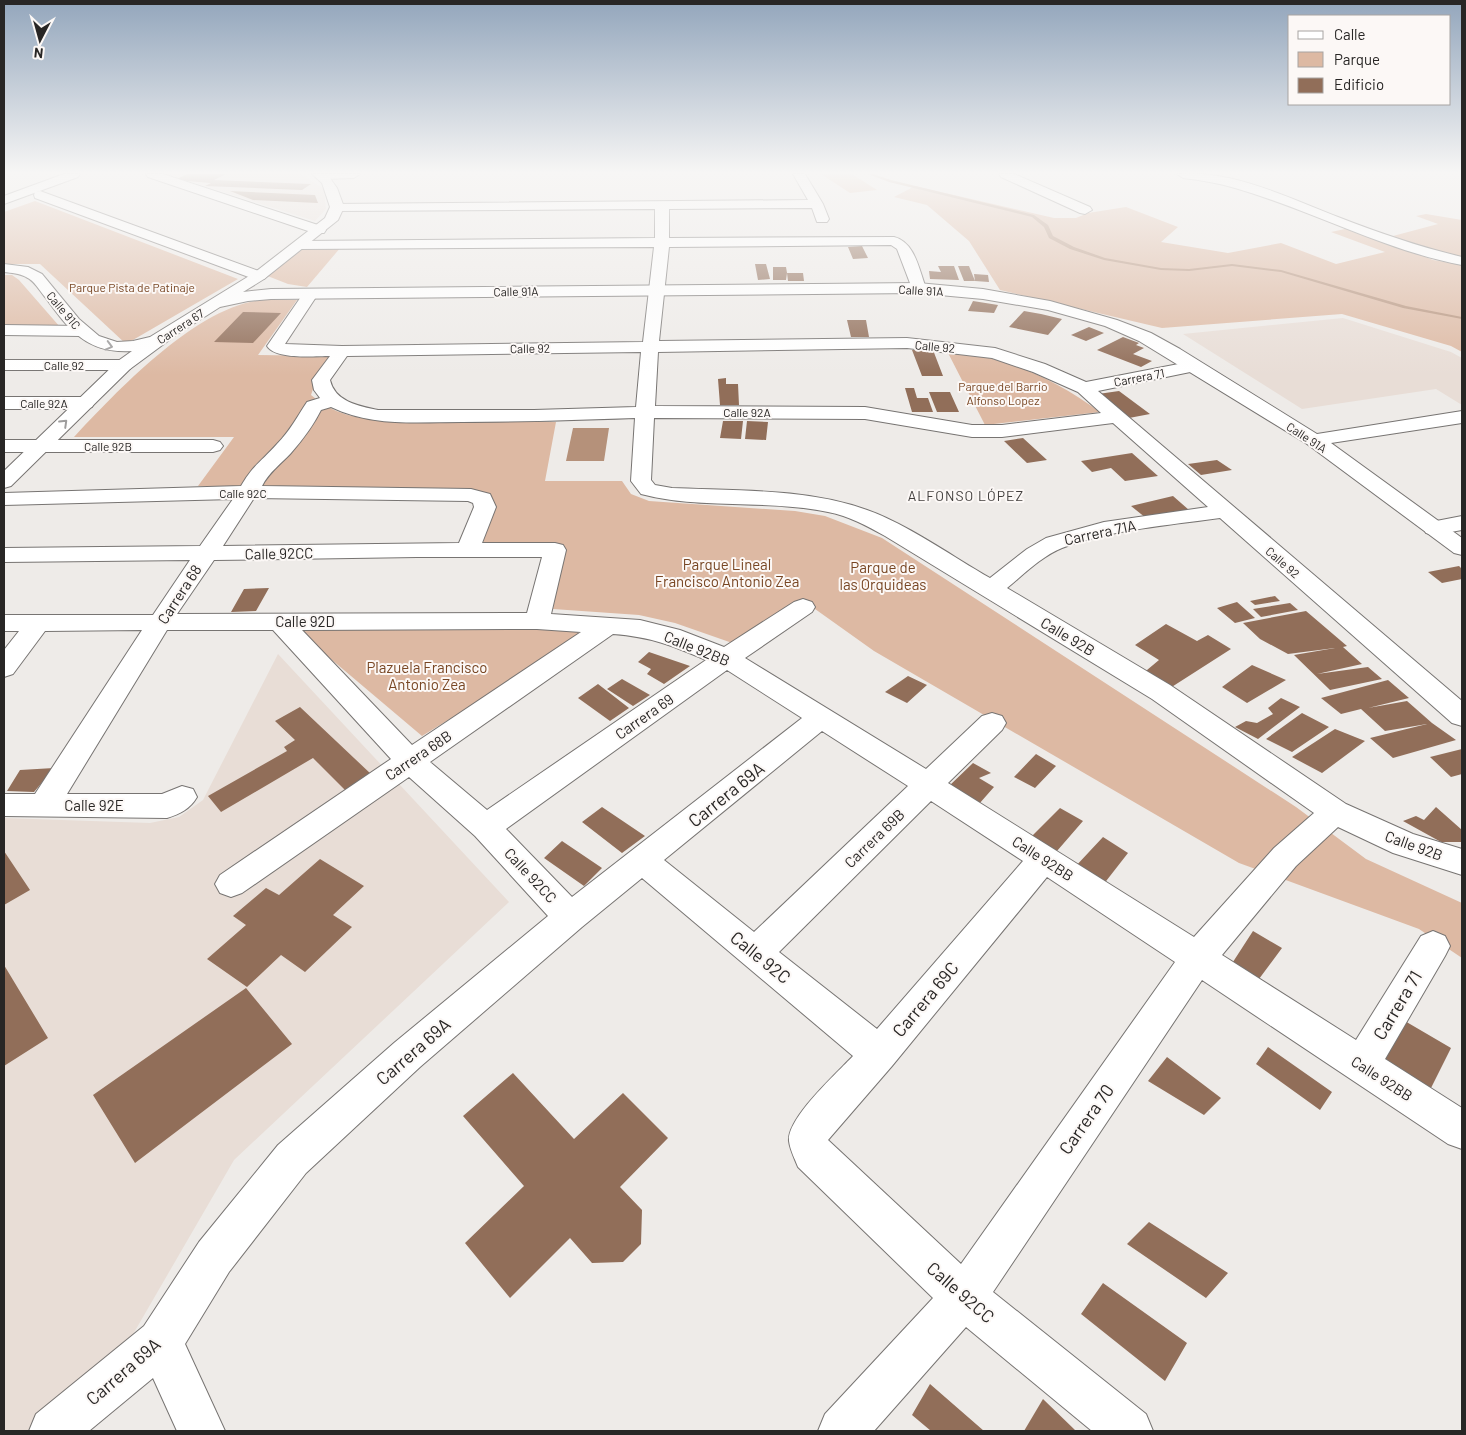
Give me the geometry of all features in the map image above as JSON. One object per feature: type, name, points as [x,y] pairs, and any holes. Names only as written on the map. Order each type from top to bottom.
[{"type":"street","name":"Calle 91A","points":[[164,241],[259,276],[278,286],[310,294]]},
{"type":"street","name":"Carrera 67","points":[[4,482],[124,365],[157,341],[259,276],[305,241]]},
{"type":"street","points":[[300,245],[885,241],[901,244],[911,265],[918,288]]},
{"type":"street","points":[[1392,241],[1438,256],[1462,261]]},
{"type":"street","points":[[645,412],[662,242]]},
{"type":"street","name":"Calle 91C","points":[[4,268],[22,270],[35,275],[80,331],[104,346],[120,348],[157,341]]},
{"type":"street","name":"Calle 91A","points":[[216,303],[248,296],[310,294],[658,289],[918,288],[1017,300],[1111,323],[1145,337],[1314,440],[1462,548]]},
{"type":"street","name":"Calle 92","points":[[310,294],[277,342],[275,346],[279,349],[342,351],[907,344],[938,345],[995,353],[1039,368],[1084,388],[1115,417],[1462,716]]},
{"type":"street","points":[[4,330],[80,331]]},
{"type":"street","name":"Calle 92A","points":[[342,351],[321,380],[323,390],[331,400],[350,409],[378,416],[534,416],[645,412],[865,413],[972,431],[1002,431],[1115,417]]},
{"type":"street","name":"Calle 92","points":[[4,365],[124,365]]},
{"type":"street","name":"Carrera 71","points":[[1084,388],[1194,366]]},
{"type":"street","name":"Carrera 68","points":[[44,805],[160,622],[248,492],[259,472],[283,450],[301,429],[314,406],[330,401]]},
{"type":"street","name":"Calle 92A","points":[[4,403],[85,403]]},
{"type":"street","name":"Calle 92B","points":[[645,412],[641,481],[648,490],[660,493],[796,501],[832,506],[861,515],[893,531],[1161,692],[1315,828],[1404,844],[1462,862]]},
{"type":"street","points":[[1314,440],[1462,417]]},
{"type":"street","name":"Calle 92B","points":[[4,446],[213,446]]},
{"type":"street","name":"Calle 92C","points":[[4,498],[248,492],[470,495],[482,499],[485,507],[468,549]]},
{"type":"street","name":"Carrera 71A","points":[[991,589],[1035,554],[1054,543],[1104,529],[1224,511]]},
{"type":"street","points":[[1434,528],[1462,523]]},
{"type":"street","name":"Calle 92CC","points":[[4,555],[205,554],[468,549],[555,550],[537,621]]},
{"type":"street","name":"Carrera 69","points":[[486,827],[726,658],[803,607]]},
{"type":"street","name":"Calle 92D","points":[[4,623],[537,621],[606,627]]},
{"type":"street","name":"Calle 92CC","points":[[280,622],[410,761],[486,827],[570,917]]},
{"type":"street","points":[[4,668],[38,623]]},
{"type":"street","name":"Calle 92BB","points":[[606,627],[640,628],[671,636],[726,658],[929,784],[1462,1130]]},
{"type":"street","name":"Carrera 68B","points":[[231,884],[606,627]]},
{"type":"street","name":"Carrera 69A","points":[[53,1431],[160,1342],[214,1257],[292,1159],[407,1055],[570,917],[643,861],[822,717]]},
{"type":"street","name":"Carrera 69B","points":[[755,953],[992,723]]},
{"type":"street","name":"Calle 92E","points":[[4,805],[167,806],[182,797]]},
{"type":"street","name":"Carrera 70","points":[[842,1431],[964,1296],[1197,959],[1258,886],[1315,828]]},
{"type":"street","name":"Carrera 69C","points":[[808,1140],[812,1128],[879,1054],[1044,858]]},
{"type":"street","name":"Calle 92C","points":[[643,861],[879,1054]]},
{"type":"street","name":"Carrera 71","points":[[1361,1065],[1433,946]]},
{"type":"street","name":"Calle 92CC","points":[[808,1140],[812,1153],[964,1296],[1129,1431]]},
{"type":"street","points":[[160,1342],[202,1431]]},
{"type":"shaded area","points":[[1343,318],[1451,352],[1462,358],[1462,405],[1436,389],[1302,409],[1183,334]]},
{"type":"shaded area","points":[[573,428],[609,428],[604,461],[566,461]]},
{"type":"shaded area","points":[[278,654],[509,902],[234,1160],[114,1367],[34,1431],[4,1431],[4,818],[150,823],[179,817],[203,800]]},
{"type":"green space","name":"Parque Pista de Patinaje","points":[[4,241],[139,241],[238,279],[126,344],[40,264],[4,264]]},
{"type":"green space","points":[[969,241],[1162,241],[1161,242],[1228,253],[1281,243],[1336,264],[1385,252],[1355,241],[1387,241],[1433,260],[1462,265],[1462,352],[1451,346],[1342,314],[1162,328],[1000,290]]},
{"type":"green space","points":[[1405,241],[1462,241],[1462,257]]},
{"type":"green space","points":[[303,247],[341,247],[307,287],[288,284],[265,275]]},
{"type":"green space","points":[[4,275],[12,275],[19,280],[60,327],[4,327]]},
{"type":"green space","name":"Parque Lineal Francisco Antonio Zea","points":[[261,300],[297,300],[258,355],[333,356],[314,386],[311,395],[336,411],[383,421],[556,422],[545,481],[622,481],[631,494],[649,501],[795,511],[825,516],[882,538],[1296,807],[1366,859],[1462,903],[1462,958],[1419,929],[1239,863],[874,651],[801,599],[738,645],[675,623],[639,615],[553,609],[565,546],[494,545],[484,542],[481,539],[478,492],[460,489],[198,486],[234,437],[74,437],[135,375],[185,334],[211,318],[236,306]]},
{"type":"green space","name":"Parque del Barrio Alfonso Lopez","points":[[946,349],[989,358],[1028,371],[1064,388],[1100,412],[985,425]]},
{"type":"green space","name":"Plazuela Francisco Antonio Zea","points":[[561,626],[577,631],[582,638],[422,736],[293,627]]},
{"type":"building","points":[[862,246],[868,258],[853,259],[848,247]]},
{"type":"building","points":[[755,264],[766,264],[770,279],[758,280]]},
{"type":"building","points":[[938,266],[954,266],[959,280],[930,279],[929,271],[941,272]]},
{"type":"building","points":[[958,266],[969,266],[975,281],[964,281]]},
{"type":"building","points":[[773,267],[786,267],[786,280],[773,280]]},
{"type":"building","points":[[787,273],[803,273],[804,281],[788,281]]},
{"type":"building","points":[[974,274],[988,275],[989,282],[975,281]]},
{"type":"building","points":[[973,301],[998,305],[994,313],[968,311]]},
{"type":"building","points":[[1024,311],[1062,319],[1048,335],[1009,327]]},
{"type":"building","points":[[243,312],[281,313],[253,343],[214,342]]},
{"type":"building","points":[[847,320],[866,320],[869,337],[851,337]]},
{"type":"building","points":[[1089,327],[1104,333],[1086,341],[1071,335]]},
{"type":"building","points":[[1123,337],[1139,343],[1136,345],[1144,348],[1133,354],[1152,361],[1141,367],[1097,350]]},
{"type":"building","points":[[912,350],[933,350],[943,376],[922,376]]},
{"type":"building","points":[[726,378],[726,384],[738,384],[739,405],[720,405],[718,379]]},
{"type":"building","points":[[905,388],[914,388],[917,398],[928,398],[933,412],[912,412]]},
{"type":"building","points":[[1119,391],[1150,414],[1129,418],[1098,394]]},
{"type":"building","points":[[929,392],[950,392],[959,412],[937,412]]},
{"type":"building","points":[[723,421],[743,421],[741,439],[720,438]]},
{"type":"building","points":[[747,421],[768,422],[766,440],[745,439]]},
{"type":"building","points":[[1023,438],[1047,460],[1027,463],[1004,441]]},
{"type":"building","points":[[1132,453],[1158,476],[1125,481],[1111,468],[1092,472],[1081,461]]},
{"type":"building","points":[[1217,460],[1232,470],[1201,475],[1188,464]]},
{"type":"building","points":[[1173,496],[1189,510],[1146,518],[1131,506]]},
{"type":"building","points":[[1459,566],[1462,569],[1462,579],[1442,583],[1428,572]]},
{"type":"building","points":[[269,588],[256,611],[231,612],[244,589]]},
{"type":"building","points":[[1275,596],[1280,601],[1255,605],[1250,601]]},
{"type":"building","points":[[1237,602],[1255,618],[1235,623],[1217,608]]},
{"type":"building","points":[[1290,603],[1298,610],[1261,617],[1253,609]]},
{"type":"building","points":[[1306,611],[1347,646],[1343,647],[1362,664],[1317,674],[1368,667],[1382,679],[1330,690],[1294,655],[1335,648],[1288,654],[1260,639],[1243,623]]},
{"type":"building","points":[[1166,624],[1197,641],[1208,635],[1231,649],[1167,690],[1141,675],[1159,660],[1135,645]]},
{"type":"building","points":[[649,652],[690,666],[664,684],[647,674],[651,669],[638,662]]},
{"type":"building","points":[[1252,665],[1286,680],[1247,703],[1222,687]]},
{"type":"building","points":[[908,676],[927,685],[907,703],[885,692]]},
{"type":"building","points":[[622,679],[650,695],[633,706],[607,689]]},
{"type":"building","points":[[1388,680],[1409,698],[1368,708],[1407,701],[1432,723],[1456,740],[1393,758],[1370,738],[1427,724],[1385,731],[1361,709],[1341,714],[1321,698]]},
{"type":"building","points":[[598,684],[629,708],[610,721],[578,698]]},
{"type":"building","points":[[1281,698],[1300,707],[1258,739],[1235,727],[1246,721],[1257,723],[1273,714],[1268,708]]},
{"type":"building","points":[[300,707],[372,775],[346,791],[313,758],[221,812],[208,796],[287,751],[284,747],[295,740],[275,721]]},
{"type":"building","points":[[1302,713],[1329,727],[1292,752],[1266,739]]},
{"type":"building","points":[[1335,729],[1365,741],[1322,773],[1292,757]]},
{"type":"building","points":[[1462,749],[1462,774],[1451,777],[1430,757]]},
{"type":"building","points":[[1036,754],[1056,766],[1035,788],[1014,777]]},
{"type":"building","points":[[973,763],[991,773],[979,778],[994,787],[979,804],[949,786]]},
{"type":"building","points":[[54,768],[34,792],[7,791],[20,770]]},
{"type":"building","points":[[602,807],[645,836],[622,853],[582,822]]},
{"type":"building","points":[[1436,807],[1462,830],[1462,842],[1441,842],[1403,821],[1416,816],[1424,820]]},
{"type":"building","points":[[1060,808],[1083,821],[1057,851],[1030,838]]},
{"type":"building","points":[[1103,837],[1128,853],[1103,885],[1074,868]]},
{"type":"building","points":[[562,841],[602,868],[584,886],[544,858]]},
{"type":"building","points":[[4,851],[30,890],[4,905]]},
{"type":"building","points":[[320,859],[364,886],[333,915],[352,927],[305,972],[281,955],[247,987],[207,959],[246,925],[233,916],[266,888],[279,895]]},
{"type":"building","points":[[1253,931],[1282,948],[1259,979],[1231,965]]},
{"type":"building","points":[[4,965],[48,1038],[4,1066]]},
{"type":"building","points":[[246,988],[292,1044],[135,1163],[93,1095]]},
{"type":"building","points":[[1398,1017],[1451,1048],[1431,1088],[1379,1058]]},
{"type":"building","points":[[1268,1047],[1332,1092],[1320,1110],[1256,1064]]},
{"type":"building","points":[[1167,1057],[1221,1098],[1204,1115],[1148,1081]]},
{"type":"building","points":[[513,1073],[574,1139],[623,1093],[668,1138],[620,1187],[642,1210],[641,1244],[623,1262],[592,1263],[570,1238],[510,1298],[465,1243],[524,1186],[463,1116]]},
{"type":"building","points":[[1149,1222],[1228,1273],[1206,1298],[1127,1244]]},
{"type":"building","points":[[1103,1283],[1187,1343],[1165,1381],[1081,1314]]},
{"type":"building","points":[[930,1384],[984,1431],[931,1431],[912,1415]]},
{"type":"building","points":[[1043,1399],[1076,1431],[1024,1431]]},
{"type":"waterway","points":[[1059,241],[1072,248],[1104,259],[1161,269],[1189,270],[1232,265],[1281,271],[1405,307],[1462,318]]},
{"type":"district","name":"ALFONSO LÓPEZ","points":[[966,495]]},
{"type":"park label","name":"Parque de las Orquideas","points":[[883,576]]}]
